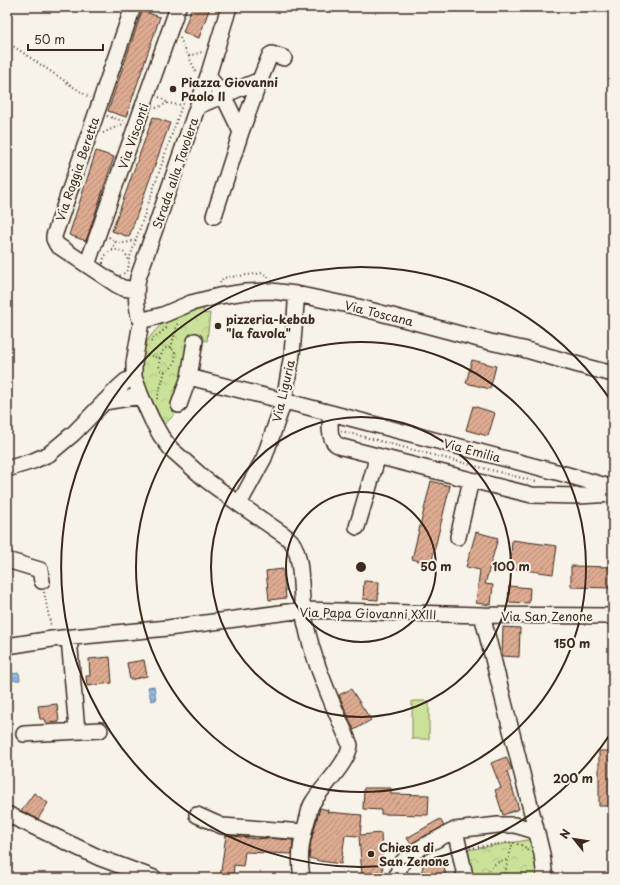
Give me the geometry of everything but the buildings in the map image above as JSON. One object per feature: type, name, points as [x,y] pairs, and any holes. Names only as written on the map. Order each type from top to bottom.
[{"type":"street","name":"Via Roggia Beretta","points":[[133,7],[54,239],[57,244],[117,285],[123,288],[136,290]]},
{"type":"street","name":"Via Visconti","points":[[87,265],[178,7]]},
{"type":"street","name":"Strada alla Tavolera","points":[[229,7],[204,76],[198,106],[138,278],[136,301],[141,322],[134,363],[134,377],[141,396],[158,431],[171,448],[206,480],[291,541],[298,557],[303,610],[312,646],[325,686],[350,745],[347,755],[335,773],[311,803],[304,832]]},
{"type":"street","points":[[214,216],[241,132],[270,55],[272,54],[284,58]]},
{"type":"street","points":[[204,76],[223,95],[241,132]]},
{"type":"street","points":[[198,106],[260,80]]},
{"type":"street","name":"Via Toscana","points":[[141,322],[198,301],[245,292],[271,291],[296,294],[358,307],[490,342],[523,348],[613,374]]},
{"type":"street","name":"Via Liguria","points":[[239,504],[264,458],[284,401],[292,354],[296,294]]},
{"type":"street","points":[[179,405],[189,377],[195,341]]},
{"type":"street","points":[[7,469],[33,461],[49,454],[74,432],[126,381],[134,377]]},
{"type":"street","name":"Via Emilia","points":[[189,377],[613,488]]},
{"type":"street","points":[[104,402],[141,396]]},
{"type":"street","points":[[331,413],[331,432],[333,441],[342,447],[532,495],[578,496],[613,494]]},
{"type":"street","points":[[357,527],[375,466],[376,456]]},
{"type":"street","points":[[458,537],[471,480]]},
{"type":"street","points":[[7,560],[40,570],[42,581]]},
{"type":"street","name":"Via Papa Giovanni XXIII","points":[[7,646],[52,639],[168,628],[303,610],[482,615]]},
{"type":"street","points":[[482,615],[537,833],[542,854],[545,878]]},
{"type":"street","name":"Via San Zenone","points":[[482,615],[613,616]]},
{"type":"street","points":[[69,638],[77,731]]},
{"type":"street","points":[[24,734],[100,730]]},
{"type":"street","points":[[7,814],[100,858],[154,878]]},
{"type":"street","points":[[197,815],[222,826],[304,832],[301,844],[300,866],[302,878]]},
{"type":"street","points":[[396,878],[401,864],[408,856],[455,830],[509,825],[526,828],[537,833]]},
{"type":"street","points":[[455,830],[465,878]]},
{"type":"path","points":[[172,24],[204,76]]},
{"type":"path","points":[[7,42],[92,99],[98,108],[126,122]]},
{"type":"path","points":[[115,242],[112,250],[105,255],[102,262],[105,271],[112,276],[121,275],[128,269],[129,260],[182,104]]},
{"type":"path","points":[[102,224],[107,235],[119,244],[125,244],[136,240]]},
{"type":"path","points":[[112,250],[121,251],[129,260]]},
{"type":"path","points":[[218,287],[223,278],[250,275],[263,274],[275,281]]},
{"type":"path","points":[[171,348],[178,321]]},
{"type":"path","points":[[166,348],[171,348],[175,351],[176,356],[174,364],[169,371],[165,371],[159,368],[160,358],[166,348]]},
{"type":"path","points":[[145,354],[160,358]]},
{"type":"path","points":[[156,402],[165,371]]},
{"type":"path","points":[[331,432],[337,430],[540,483]]},
{"type":"path","points":[[42,581],[52,639]]},
{"type":"path","points":[[459,850],[513,842],[524,846],[529,852]]},
{"type":"path","points":[[495,878],[504,876],[513,842]]},
{"type":"path","points":[[486,878],[494,864],[508,860]]},
{"type":"green space","points":[[203,306],[205,314],[210,313],[207,341],[194,339],[182,407],[164,425],[144,386],[141,365],[142,355],[150,336],[163,323],[175,316]]},
{"type":"green space","points":[[412,701],[429,701],[429,739],[412,739]]},
{"type":"green space","points":[[534,839],[539,878],[471,878],[467,850]]},
{"type":"water","points":[[19,673],[20,680],[7,681],[7,674]]},
{"type":"water","points":[[154,686],[156,700],[151,701],[148,687]]},
{"type":"place","name":"Piazza Giovanni Paolo II","points":[[173,89]]},
{"type":"place","name":"pizzeria-kebab \"la favola\"","points":[[218,326]]},
{"type":"place","name":"Chiesa di San Zenone","points":[[371,854]]}]
